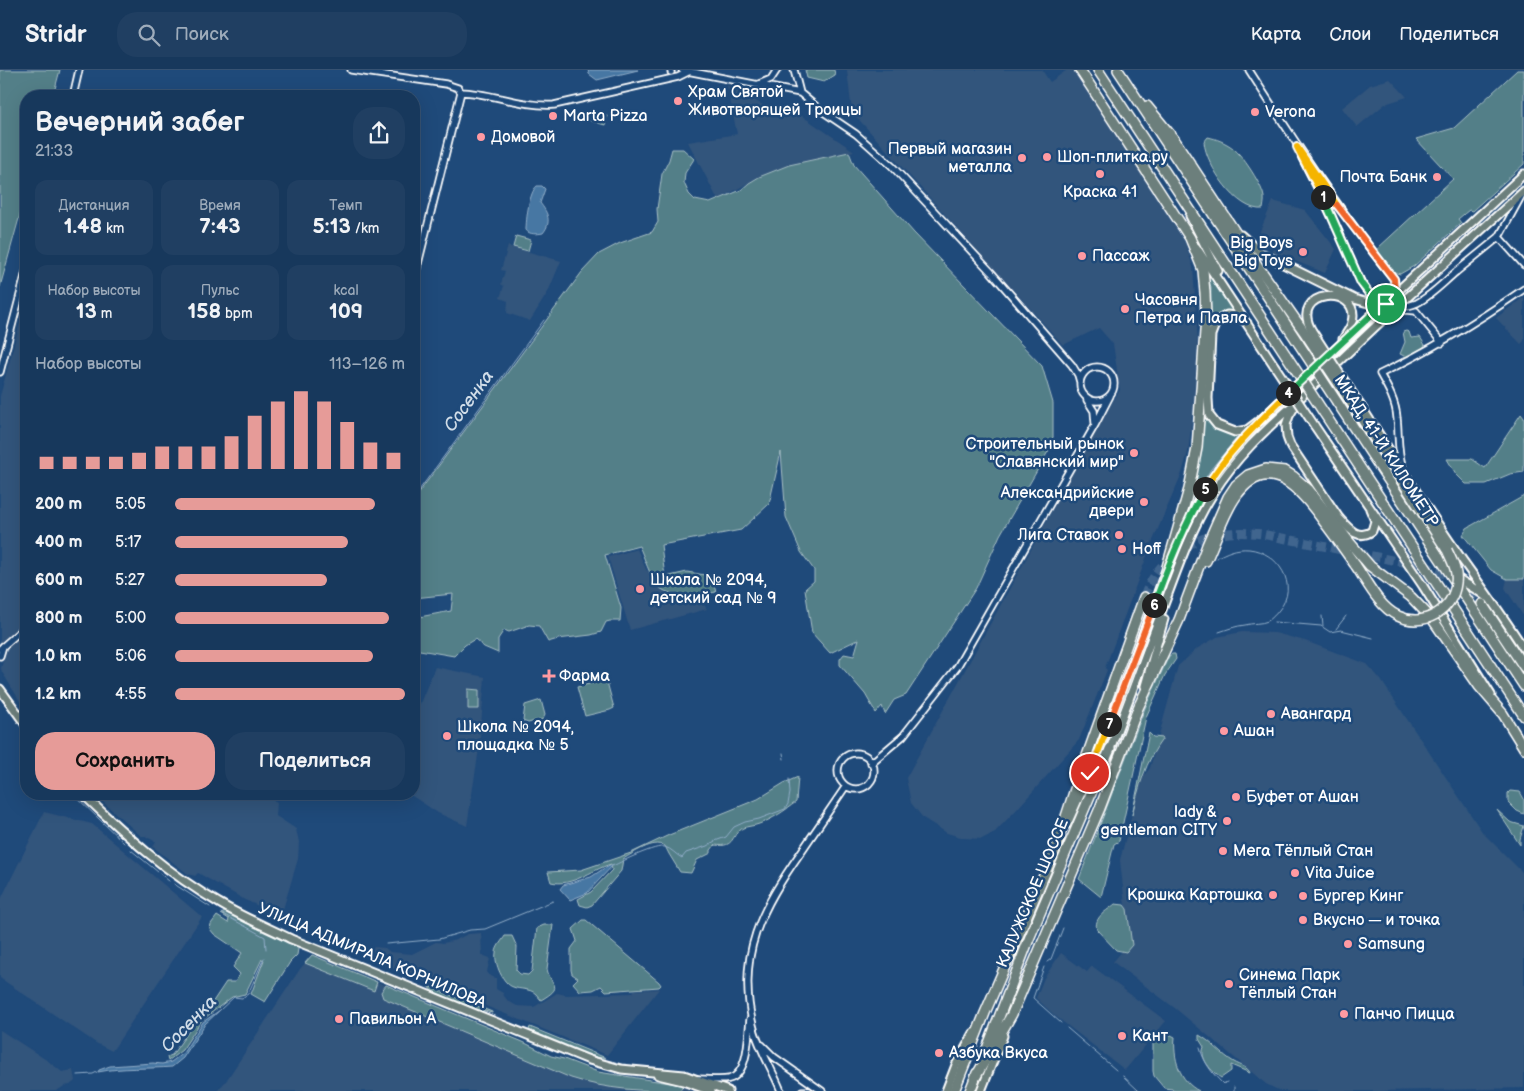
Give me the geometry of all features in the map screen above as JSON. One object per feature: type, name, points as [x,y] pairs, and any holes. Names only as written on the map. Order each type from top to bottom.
[{"type":"highway","points":[[1080,70],[1190,238],[1202,270],[1206,316],[1197,448],[1189,489],[1167,567]]},
{"type":"highway","name":"МКАД, 41-Й КИЛОМЕТР","points":[[1098,70],[1524,716]]},
{"type":"highway","points":[[975,1078],[1012,1014],[1100,808],[1138,708],[1233,501],[1248,483],[1262,477],[1277,477],[1298,489],[1311,504],[1378,598],[1397,616],[1418,620],[1438,613],[1452,598],[1456,584],[1456,577],[1449,555],[1310,333],[1283,301],[1174,140],[1118,70]]},
{"type":"highway","name":"МКАД, 41-Й КИЛОМЕТР","points":[[1125,81],[1524,686]]},
{"type":"highway","points":[[1182,611],[1207,545],[1232,489],[1241,479],[1256,471],[1266,469],[1285,471],[1310,490],[1370,566],[1411,597],[1434,620],[1479,686],[1503,714],[1524,748]]},
{"type":"highway","points":[[1055,850],[1144,597]]},
{"type":"highway","points":[[1482,604],[1524,667]]},
{"type":"highway","name":"КАЛУЖСКОЕ ШОССЕ","points":[[970,1091],[1029,939],[1110,749]]},
{"type":"highway","name":"КАЛУЖСКОЕ ШОССЕ","points":[[954,1091],[985,1013],[1055,850]]},
{"type":"main road","points":[[1247,323],[1238,316],[1227,315],[1221,318],[1213,328],[1208,398],[1209,415],[1217,426],[1235,432],[1246,430],[1263,418],[1524,174]]},
{"type":"main road","name":"КАЛУЖСКОЕ ШОССЕ","points":[[1110,749],[1177,572],[1198,521],[1219,484],[1258,437],[1524,191]]},
{"type":"main road","points":[[1179,193],[1232,300]]},
{"type":"main road","points":[[1229,223],[1260,253],[1354,299],[1375,305],[1393,295]]},
{"type":"main road","points":[[1190,238],[1422,586],[1503,714]]},
{"type":"main road","points":[[1337,348],[1353,321],[1352,310],[1346,302],[1329,295],[1315,300],[1309,309],[1310,333],[1331,360],[1349,393],[1464,562],[1502,614],[1524,649]]},
{"type":"main road","points":[[1299,399],[1286,425],[1287,437],[1294,453],[1339,518],[1353,532],[1362,535],[1372,531],[1375,521],[1370,509]]},
{"type":"main road","name":"КАЛУЖСКОЕ ШОССЕ","points":[[1055,850],[1090,773],[1124,688],[1167,567],[1189,517],[1208,484],[1231,454],[1263,418]]},
{"type":"main road","points":[[1438,557],[1467,586],[1485,595],[1502,614]]},
{"type":"main road","points":[[1138,708],[1177,572]]},
{"type":"main road","points":[[0,689],[20,717]]},
{"type":"main road","name":"УЛИЦА АДМИРАЛА КОРНИЛОВА","points":[[89,800],[132,841],[162,866],[219,903],[251,920],[589,1060],[613,1067],[638,1071],[684,1075],[728,1091]]},
{"type":"main road","points":[[946,1091],[956,1065],[985,1013]]},
{"type":"main road","points":[[981,1091],[1012,1014]]},
{"type":"main road","points":[[638,1071],[683,1081],[710,1091]]},
{"type":"street","points":[[74,90],[80,70]]},
{"type":"street","points":[[351,70],[446,84],[458,88],[461,92],[497,96],[543,105],[581,99],[660,80],[668,78],[676,72],[690,72],[800,93],[818,109],[870,145],[892,166],[991,272],[1072,365],[1080,382],[1081,392],[1086,397],[1091,401],[1098,402],[1110,396]]},
{"type":"street","points":[[756,84],[771,79],[777,70]]},
{"type":"street","points":[[794,70],[800,93]]},
{"type":"street","points":[[1249,70],[1297,147],[1347,219],[1394,279],[1393,295]]},
{"type":"street","points":[[420,256],[461,92]]},
{"type":"street","points":[[1297,147],[1366,290],[1380,302],[1392,306],[1416,303],[1499,237],[1524,191]]},
{"type":"street","points":[[1499,237],[1524,265]]},
{"type":"street","points":[[1394,279],[1408,281]]},
{"type":"street","points":[[1408,479],[1398,451],[1396,409],[1390,392],[1380,374],[1442,343],[1480,320],[1524,289]]},
{"type":"street","points":[[0,372],[20,295]]},
{"type":"street","points":[[1391,313],[1404,310],[1416,311],[1442,343]]},
{"type":"street","points":[[871,762],[903,736],[957,668],[1110,396],[1114,387],[1114,380],[1110,374],[1102,368],[1079,368],[1072,365]]},
{"type":"street","points":[[1080,382],[1084,373],[1092,368]]},
{"type":"street","points":[[1086,397],[1094,411],[1095,425]]},
{"type":"street","points":[[0,656],[2,647],[20,631]]},
{"type":"street","points":[[850,754],[864,755],[871,762],[873,775],[868,783],[859,788],[846,786],[840,779],[838,773],[840,763],[850,754]]},
{"type":"street","points":[[696,1078],[727,1079],[738,1073],[744,1061],[747,1048],[750,1009],[749,967],[760,918],[784,875],[846,786]]},
{"type":"street","points":[[750,1009],[759,1042],[781,1091]]},
{"type":"street","points":[[759,1042],[774,1057],[822,1091]]},
{"type":"street","points":[[802,1091],[808,1091]]},
{"type":"shaded area","points":[[588,70],[638,70],[597,80],[589,74]]},
{"type":"shaded area","name":"Строительный рынок \"Славянский мир\"","points":[[847,70],[1042,70],[1050,82],[1067,70],[1075,70],[1185,242],[1193,267],[1198,345],[1194,405],[1188,452],[1182,473],[1151,545],[1105,668],[1107,670],[1079,740],[995,832],[982,839],[964,838],[947,833],[923,818],[911,803],[906,778],[1045,524],[1080,455],[1120,390],[1113,344],[1099,328],[1063,345],[852,112]]},
{"type":"shaded area","points":[[1390,79],[1407,97],[1385,104],[1357,127],[1342,108],[1370,85]]},
{"type":"shaded area","points":[[727,85],[770,109],[802,116],[854,151],[789,165],[759,177],[718,200],[688,142],[737,134]]},
{"type":"shaded area","points":[[537,186],[542,186],[545,189],[540,203],[547,214],[548,221],[543,233],[534,234],[527,232],[526,225],[530,200]]},
{"type":"shaded area","points":[[1273,201],[1305,210],[1336,249],[1325,273],[1273,252],[1272,248],[1257,238]]},
{"type":"shaded area","points":[[508,246],[561,261],[548,292],[530,321],[507,313],[508,301],[500,298],[504,286],[501,284],[505,271],[501,270]]},
{"type":"shaded area","points":[[1524,297],[1524,341],[1521,344],[1496,318]]},
{"type":"shaded area","points":[[20,323],[20,628],[0,645],[0,396]]},
{"type":"shaded area","name":"Школа № 2094, детский сад № 9","points":[[637,549],[646,569],[666,592],[677,599],[685,601],[701,600],[707,609],[630,630],[608,557]]},
{"type":"shaded area","points":[[1507,579],[1524,579],[1524,617],[1505,588]]},
{"type":"shaded area","points":[[1242,632],[1275,633],[1305,641],[1367,664],[1381,680],[1483,833],[1524,874],[1524,1088],[1280,1091],[1266,1084],[1176,1009],[1113,962],[1129,943],[1120,860],[1141,779],[1150,768],[1178,666],[1198,648],[1217,637]]},
{"type":"shaded area","points":[[20,636],[20,701],[1,668],[7,648]]},
{"type":"shaded area","name":"Школа № 2094, площадка № 5","points":[[435,667],[485,677],[479,749],[467,826],[438,813],[418,800],[420,800],[420,703]]},
{"type":"shaded area","points":[[101,800],[273,800],[277,802],[276,816],[296,829],[299,842],[298,859],[281,916],[245,900],[198,873],[195,876],[188,874],[153,847],[156,842],[141,836]]},
{"type":"shaded area","points":[[44,812],[92,824],[202,917],[112,1051],[96,1043],[0,978],[0,901]]},
{"type":"shaded area","points":[[614,864],[587,893],[570,900],[560,889],[563,885],[591,877]]},
{"type":"shaded area","points":[[481,933],[482,955],[490,958],[487,972],[490,976],[496,978],[496,989],[503,993],[508,1001],[517,1006],[534,1007],[557,993],[566,995],[633,993],[634,990],[659,989],[607,1055],[367,958],[374,947],[385,948],[390,952],[412,954],[436,942],[443,943],[456,940],[468,934]]},
{"type":"shaded area","points":[[1061,953],[1087,972],[1092,966],[1166,1021],[1125,1070],[1054,1015],[1036,998],[1044,978]]},
{"type":"shaded area","points":[[312,955],[523,1042],[551,1056],[612,1075],[694,1088],[692,1091],[217,1091],[226,1081],[300,969]]},
{"type":"shaded area","points":[[220,1010],[205,1024],[183,1058],[172,1067],[98,1072],[110,1066],[171,1062],[183,1053],[203,1022]]},
{"type":"shaded area","points":[[0,1030],[62,1072],[73,1070],[75,1081],[57,1091],[0,1091]]},
{"type":"green space","points":[[0,70],[60,70],[55,90],[20,90],[20,215],[0,287]]},
{"type":"green space","points":[[805,70],[834,70],[835,75],[824,82],[807,78]]},
{"type":"green space","points":[[1517,70],[1524,70],[1524,164],[1472,211],[1469,210],[1458,219],[1461,223],[1414,266],[1400,274],[1393,271],[1383,260],[1378,248],[1453,179],[1416,139],[1454,128]]},
{"type":"green space","points":[[590,111],[607,116],[605,125],[588,120]]},
{"type":"green space","points":[[1208,137],[1230,146],[1246,163],[1263,193],[1263,209],[1253,208],[1243,203],[1224,185],[1210,163],[1206,152],[1204,142]]},
{"type":"green space","points":[[672,149],[683,149],[694,159],[685,173],[684,183],[689,194],[695,200],[710,203],[741,190],[759,177],[789,165],[849,152],[854,165],[914,233],[1042,366],[1053,403],[1053,443],[1000,535],[976,588],[906,695],[894,700],[885,714],[882,706],[876,713],[865,694],[840,665],[840,659],[844,654],[854,656],[859,639],[830,653],[812,633],[805,589],[814,581],[814,570],[801,552],[786,517],[781,452],[769,504],[741,530],[661,545],[665,577],[687,572],[711,576],[716,592],[685,595],[662,589],[657,585],[652,576],[639,546],[605,555],[621,608],[620,621],[606,622],[601,632],[548,642],[539,626],[529,625],[509,632],[504,630],[498,639],[498,653],[484,647],[475,639],[465,645],[454,656],[420,650],[420,617],[451,611],[453,594],[420,597],[420,491],[582,272],[599,254],[620,243],[652,232],[658,222],[657,209],[662,174]]},
{"type":"green space","points":[[516,236],[531,240],[528,251],[513,247]]},
{"type":"green space","points":[[1205,269],[1234,312],[1218,316],[1210,330],[1211,287]]},
{"type":"green space","points":[[1403,332],[1409,332],[1411,338],[1420,337],[1425,345],[1419,351],[1406,357],[1400,354],[1405,342]]},
{"type":"green space","points":[[1521,414],[1524,418],[1524,472],[1510,474],[1486,484],[1466,484],[1456,474],[1447,459],[1472,459],[1485,468]]},
{"type":"green space","points":[[1205,415],[1219,429],[1227,433],[1240,434],[1211,469],[1186,511],[1199,460]]},
{"type":"green space","points":[[1524,496],[1524,579],[1507,579],[1491,570],[1463,535],[1467,528]]},
{"type":"green space","points":[[1175,654],[1176,659],[1165,675],[1146,717],[1119,841],[1114,844],[1101,897],[1079,879],[1145,708],[1169,656]]},
{"type":"green space","points":[[601,681],[607,682],[614,708],[585,716],[577,687]]},
{"type":"green space","points":[[468,689],[479,690],[479,709],[468,709]]},
{"type":"green space","points":[[541,700],[545,715],[543,719],[528,723],[523,721],[525,705]]},
{"type":"green space","points":[[1149,733],[1153,737],[1163,738],[1147,766],[1132,815]]},
{"type":"green space","points":[[798,777],[796,802],[769,820],[743,828],[730,843],[715,845],[711,853],[697,860],[691,873],[680,872],[665,846],[655,844],[649,845],[623,859],[621,871],[592,905],[587,907],[580,905],[578,899],[591,892],[612,870],[611,864],[574,880],[559,883],[551,882],[548,872],[581,870],[631,853],[669,835],[758,799]]},
{"type":"green space","points":[[1510,791],[1520,792],[1524,799],[1524,814],[1517,811],[1508,802],[1508,793]]},
{"type":"green space","points":[[1497,810],[1510,822],[1524,826],[1520,845]]},
{"type":"green space","points":[[1115,904],[1124,905],[1127,909],[1132,945],[1126,952],[1116,950],[1097,930],[1096,925],[1099,918]]},
{"type":"green space","points":[[225,912],[294,944],[298,949],[297,955],[290,962],[265,1002],[251,994],[264,960],[262,959],[245,994],[232,997],[202,1020],[182,1050],[168,1061],[167,1057],[172,1055],[207,1005],[210,1006],[226,982],[235,982],[240,974],[233,967],[242,953],[214,934],[210,929],[217,916],[228,923],[229,919],[221,914]]},
{"type":"green space","points":[[583,920],[586,920],[661,985],[659,987],[606,991],[601,986],[593,990],[580,991],[573,983],[578,978],[572,974],[571,970],[571,949],[577,941],[573,929]]},
{"type":"green space","points":[[544,925],[553,925],[547,969],[554,989],[553,992],[541,1000],[534,992],[513,987],[506,982],[496,962],[496,951],[505,936],[512,936],[517,947],[516,970],[520,974],[528,975],[532,971],[537,928]]},
{"type":"green space","points":[[312,955],[377,982],[374,991],[305,963]]},
{"type":"green space","points":[[386,985],[523,1042],[551,1056],[598,1072],[683,1085],[680,1091],[638,1090],[598,1085],[571,1078],[383,998],[381,992]]},
{"type":"green space","points":[[428,986],[492,1012],[492,1013],[432,991]]},
{"type":"green space","points":[[530,1027],[606,1058],[598,1058],[529,1030]]},
{"type":"green space","points":[[1167,1033],[1175,1037],[1176,1061],[1182,1075],[1192,1087],[1199,1091],[1174,1091],[1164,1088],[1154,1076],[1153,1040]]},
{"type":"green space","points":[[1199,1035],[1234,1062],[1246,1068],[1250,1073],[1231,1065],[1231,1071],[1221,1078],[1210,1068],[1205,1060],[1203,1056],[1204,1047],[1199,1039]]},
{"type":"waterway","name":"Сосенка","points":[[420,489],[544,320]]},
{"type":"waterway","points":[[1216,558],[1240,549],[1259,551],[1269,556],[1283,571],[1287,590],[1285,600],[1279,610],[1268,621],[1238,626],[1219,632]]},
{"type":"waterway","points":[[1322,616],[1323,626]]},
{"type":"waterway","points":[[1336,629],[1346,616]]},
{"type":"waterway","points":[[1274,622],[1321,626],[1330,632],[1341,630],[1373,638]]},
{"type":"waterway","points":[[783,753],[784,759]]},
{"type":"waterway","points":[[613,866],[654,848],[661,847],[667,848],[682,858],[686,853],[726,837],[734,827],[785,809],[790,793],[789,779]]},
{"type":"waterway","points":[[79,800],[124,843]]},
{"type":"waterway","points":[[131,850],[169,881]]},
{"type":"waterway","points":[[174,884],[210,907]]},
{"type":"waterway","points":[[386,944],[439,939],[470,930],[485,929],[553,901]]},
{"type":"waterway","points":[[221,913],[265,937],[266,949]]},
{"type":"waterway","points":[[1047,962],[1051,959],[1063,928]]},
{"type":"waterway","name":"Сосенка","points":[[220,1010],[234,997],[242,998],[248,994],[264,958]]},
{"type":"waterway","points":[[1044,967],[1033,998],[1061,1023]]},
{"type":"waterway","points":[[1067,1028],[1116,1070]]},
{"type":"waterway","points":[[1200,1048],[1212,1072],[1223,1084],[1227,1082]]},
{"type":"waterway","name":"Сосенка","points":[[78,1075],[97,1072]]},
{"type":"waterway","points":[[1123,1076],[1139,1091]]},
{"type":"tunnel","points":[[1144,597],[1152,579],[1176,553],[1207,537],[1243,533],[1262,534],[1427,567],[1457,581],[1482,604]]},
{"type":"place","name":"Храм Святой Животворящей Троицы","points":[[678,101]]},
{"type":"place","name":"Verona","points":[[1255,112]]},
{"type":"place","name":"Marta Pizza","points":[[553,116]]},
{"type":"place","name":"Домовой","points":[[481,137]]},
{"type":"place","name":"Шоп-плитка.ру","points":[[1047,157]]},
{"type":"place","name":"Первый магазин металла","points":[[1022,158]]},
{"type":"place","name":"Краска 41","points":[[1100,174]]},
{"type":"place","name":"Почта Банк","points":[[1437,177]]},
{"type":"place","name":"Big Boys Big Toys","points":[[1303,252]]},
{"type":"place","name":"Пассаж","points":[[1082,256]]},
{"type":"place","name":"Часовня Петра и Павла","points":[[1125,309]]},
{"type":"place","name":"Строительный рынок \"Славянский мир\"","points":[[1134,453]]},
{"type":"place","name":"Александрийские двери","points":[[1144,502]]},
{"type":"place","name":"Лига Ставок","points":[[1119,535]]},
{"type":"place","name":"Hoff","points":[[1122,549]]},
{"type":"place","name":"Школа № 2094, детский сад № 9","points":[[640,589]]},
{"type":"place","name":"Фарма","points":[[549,676]]},
{"type":"place","name":"Авангард","points":[[1271,714]]},
{"type":"place","name":"Ашан","points":[[1224,731]]},
{"type":"place","name":"Школа № 2094, площадка № 5","points":[[447,736]]},
{"type":"place","name":"Буфет от Ашан","points":[[1236,797]]},
{"type":"place","name":"lady & gentleman CITY","points":[[1227,821]]},
{"type":"place","name":"Мега Тёплый Cтан","points":[[1223,851]]},
{"type":"place","name":"Vita Juice","points":[[1295,873]]},
{"type":"place","name":"Крошка Картошка","points":[[1273,895]]},
{"type":"place","name":"Бургер Кинг","points":[[1303,896]]},
{"type":"place","name":"Вкусно — и точка","points":[[1303,920]]},
{"type":"place","name":"Samsung","points":[[1348,944]]},
{"type":"place","name":"Синема Парк Тёплый Стан","points":[[1229,984]]},
{"type":"place","name":"Панчо Пицца","points":[[1344,1014]]},
{"type":"place","name":"Павильон А","points":[[339,1019]]},
{"type":"place","name":"Кант","points":[[1122,1036]]},
{"type":"place","name":"Азбука Вкуса","points":[[939,1053]]},
{"type":"route","points":[[1090,773],[1124,688],[1167,567],[1189,517],[1208,484],[1231,454],[1263,418],[1292,390],[1351,335],[1390,298],[1395,293],[1394,279],[1342,213],[1320,177],[1297,147],[1332,217],[1361,283],[1372,297],[1380,302],[1386,304]]}]
